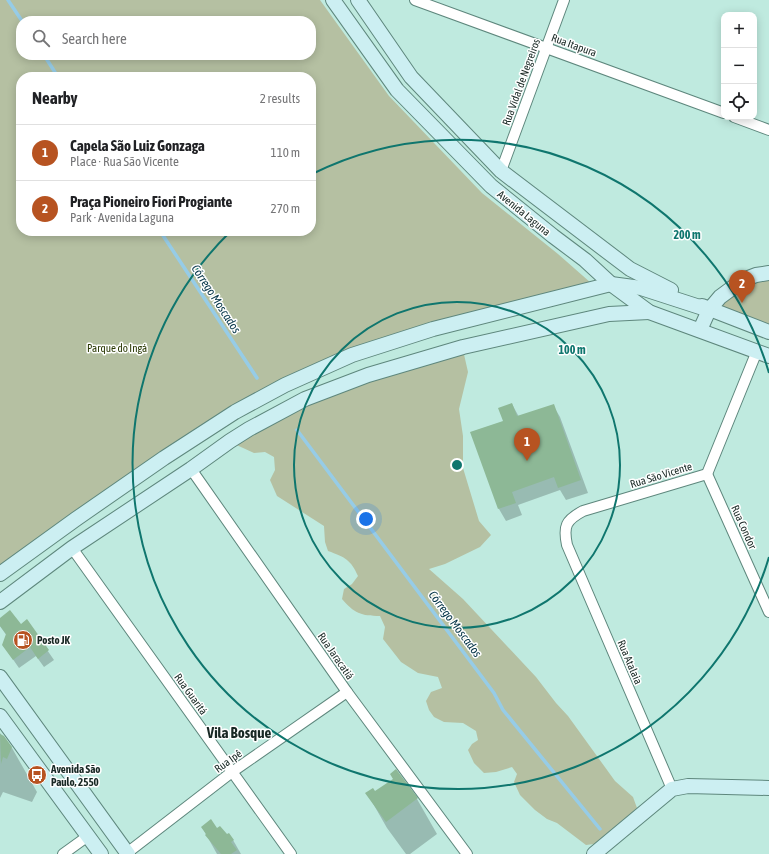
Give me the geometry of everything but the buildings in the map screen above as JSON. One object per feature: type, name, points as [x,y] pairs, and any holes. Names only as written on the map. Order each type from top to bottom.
[{"type":"main road","name":"Avenida Laguna","points":[[333,0],[397,90],[491,186],[585,260],[611,284],[649,312],[763,354]]},
{"type":"main road","name":"Avenida Laguna","points":[[358,0],[411,77],[502,171],[630,270],[709,310],[769,332]]},
{"type":"main road","points":[[700,330],[709,310],[720,297],[743,280],[756,274],[769,273]]},
{"type":"main road","points":[[0,574],[164,458],[235,412],[285,384],[352,355],[433,329],[611,284],[641,288],[709,310]]},
{"type":"main road","points":[[0,602],[72,548],[249,429],[305,399],[368,375],[463,348],[609,314],[649,312]]},
{"type":"main road","points":[[0,678],[128,853]]},
{"type":"main road","points":[[0,716],[101,854]]},
{"type":"main road","points":[[594,854],[672,789],[688,786],[769,788]]},
{"type":"street","name":"Rua Itapura","points":[[415,0],[721,112]]},
{"type":"street","name":"Rua Vidal de Negreiros","points":[[502,171],[564,0]]},
{"type":"street","points":[[742,120],[769,130]]},
{"type":"street","name":"Rua São Vicente","points":[[567,545],[565,529],[573,516],[583,511],[707,474],[763,354]]},
{"type":"street","name":"Rua Jaracatiá","points":[[191,469],[347,692],[467,854]]},
{"type":"street","name":"Rua Condor","points":[[707,474],[769,612]]},
{"type":"street","name":"Rua Atalaia","points":[[567,545],[672,789]]},
{"type":"street","name":"Rua Guaritá","points":[[72,548],[292,854]]},
{"type":"street","name":"Rua Ipê","points":[[128,853],[232,772],[347,692]]},
{"type":"street","points":[[63,854],[88,836]]},
{"type":"green space","name":"Parque do Ingá","points":[[0,0],[320,0],[389,96],[482,193],[558,254],[591,283],[285,383],[0,571]]},
{"type":"green space","points":[[769,273],[769,332],[709,310],[720,297]]},
{"type":"green space","points":[[463,350],[468,372],[459,409],[463,436],[463,468],[479,521],[491,535],[480,547],[445,564],[429,569],[463,599],[536,677],[568,716],[615,781],[633,797],[637,808],[629,817],[594,844],[586,845],[557,823],[547,819],[535,810],[520,795],[514,782],[517,774],[512,767],[496,772],[484,773],[474,763],[468,750],[472,744],[478,740],[476,731],[463,723],[444,722],[434,717],[429,710],[426,701],[431,692],[442,688],[438,677],[418,673],[401,662],[383,639],[385,627],[380,616],[358,613],[350,608],[342,599],[344,589],[352,584],[358,576],[353,566],[347,560],[328,551],[325,542],[324,526],[277,496],[270,480],[275,470],[274,457],[265,452],[254,453],[230,442],[306,400]]},
{"type":"waterway","name":"Córrego Moscados","points":[[8,0],[19,16]]},
{"type":"waterway","name":"Córrego Moscados","points":[[47,60],[55,72]]},
{"type":"waterway","name":"Córrego Moscados","points":[[163,236],[257,378]]},
{"type":"waterway","name":"Córrego Moscados","points":[[297,430],[494,693],[503,710],[600,829]]},
{"type":"place","name":"Praça Pioneiro Fiori Progiante","points":[[742,303]]},
{"type":"place","name":"Capela São Luiz Gonzaga","points":[[527,461]]},
{"type":"place","name":"Posto JK","points":[[23,640]]},
{"type":"place","name":"Avenida São Paulo, 2550","points":[[37,775]]},
{"type":"district","name":"Vila Bosque","points":[[239,733]]}]
